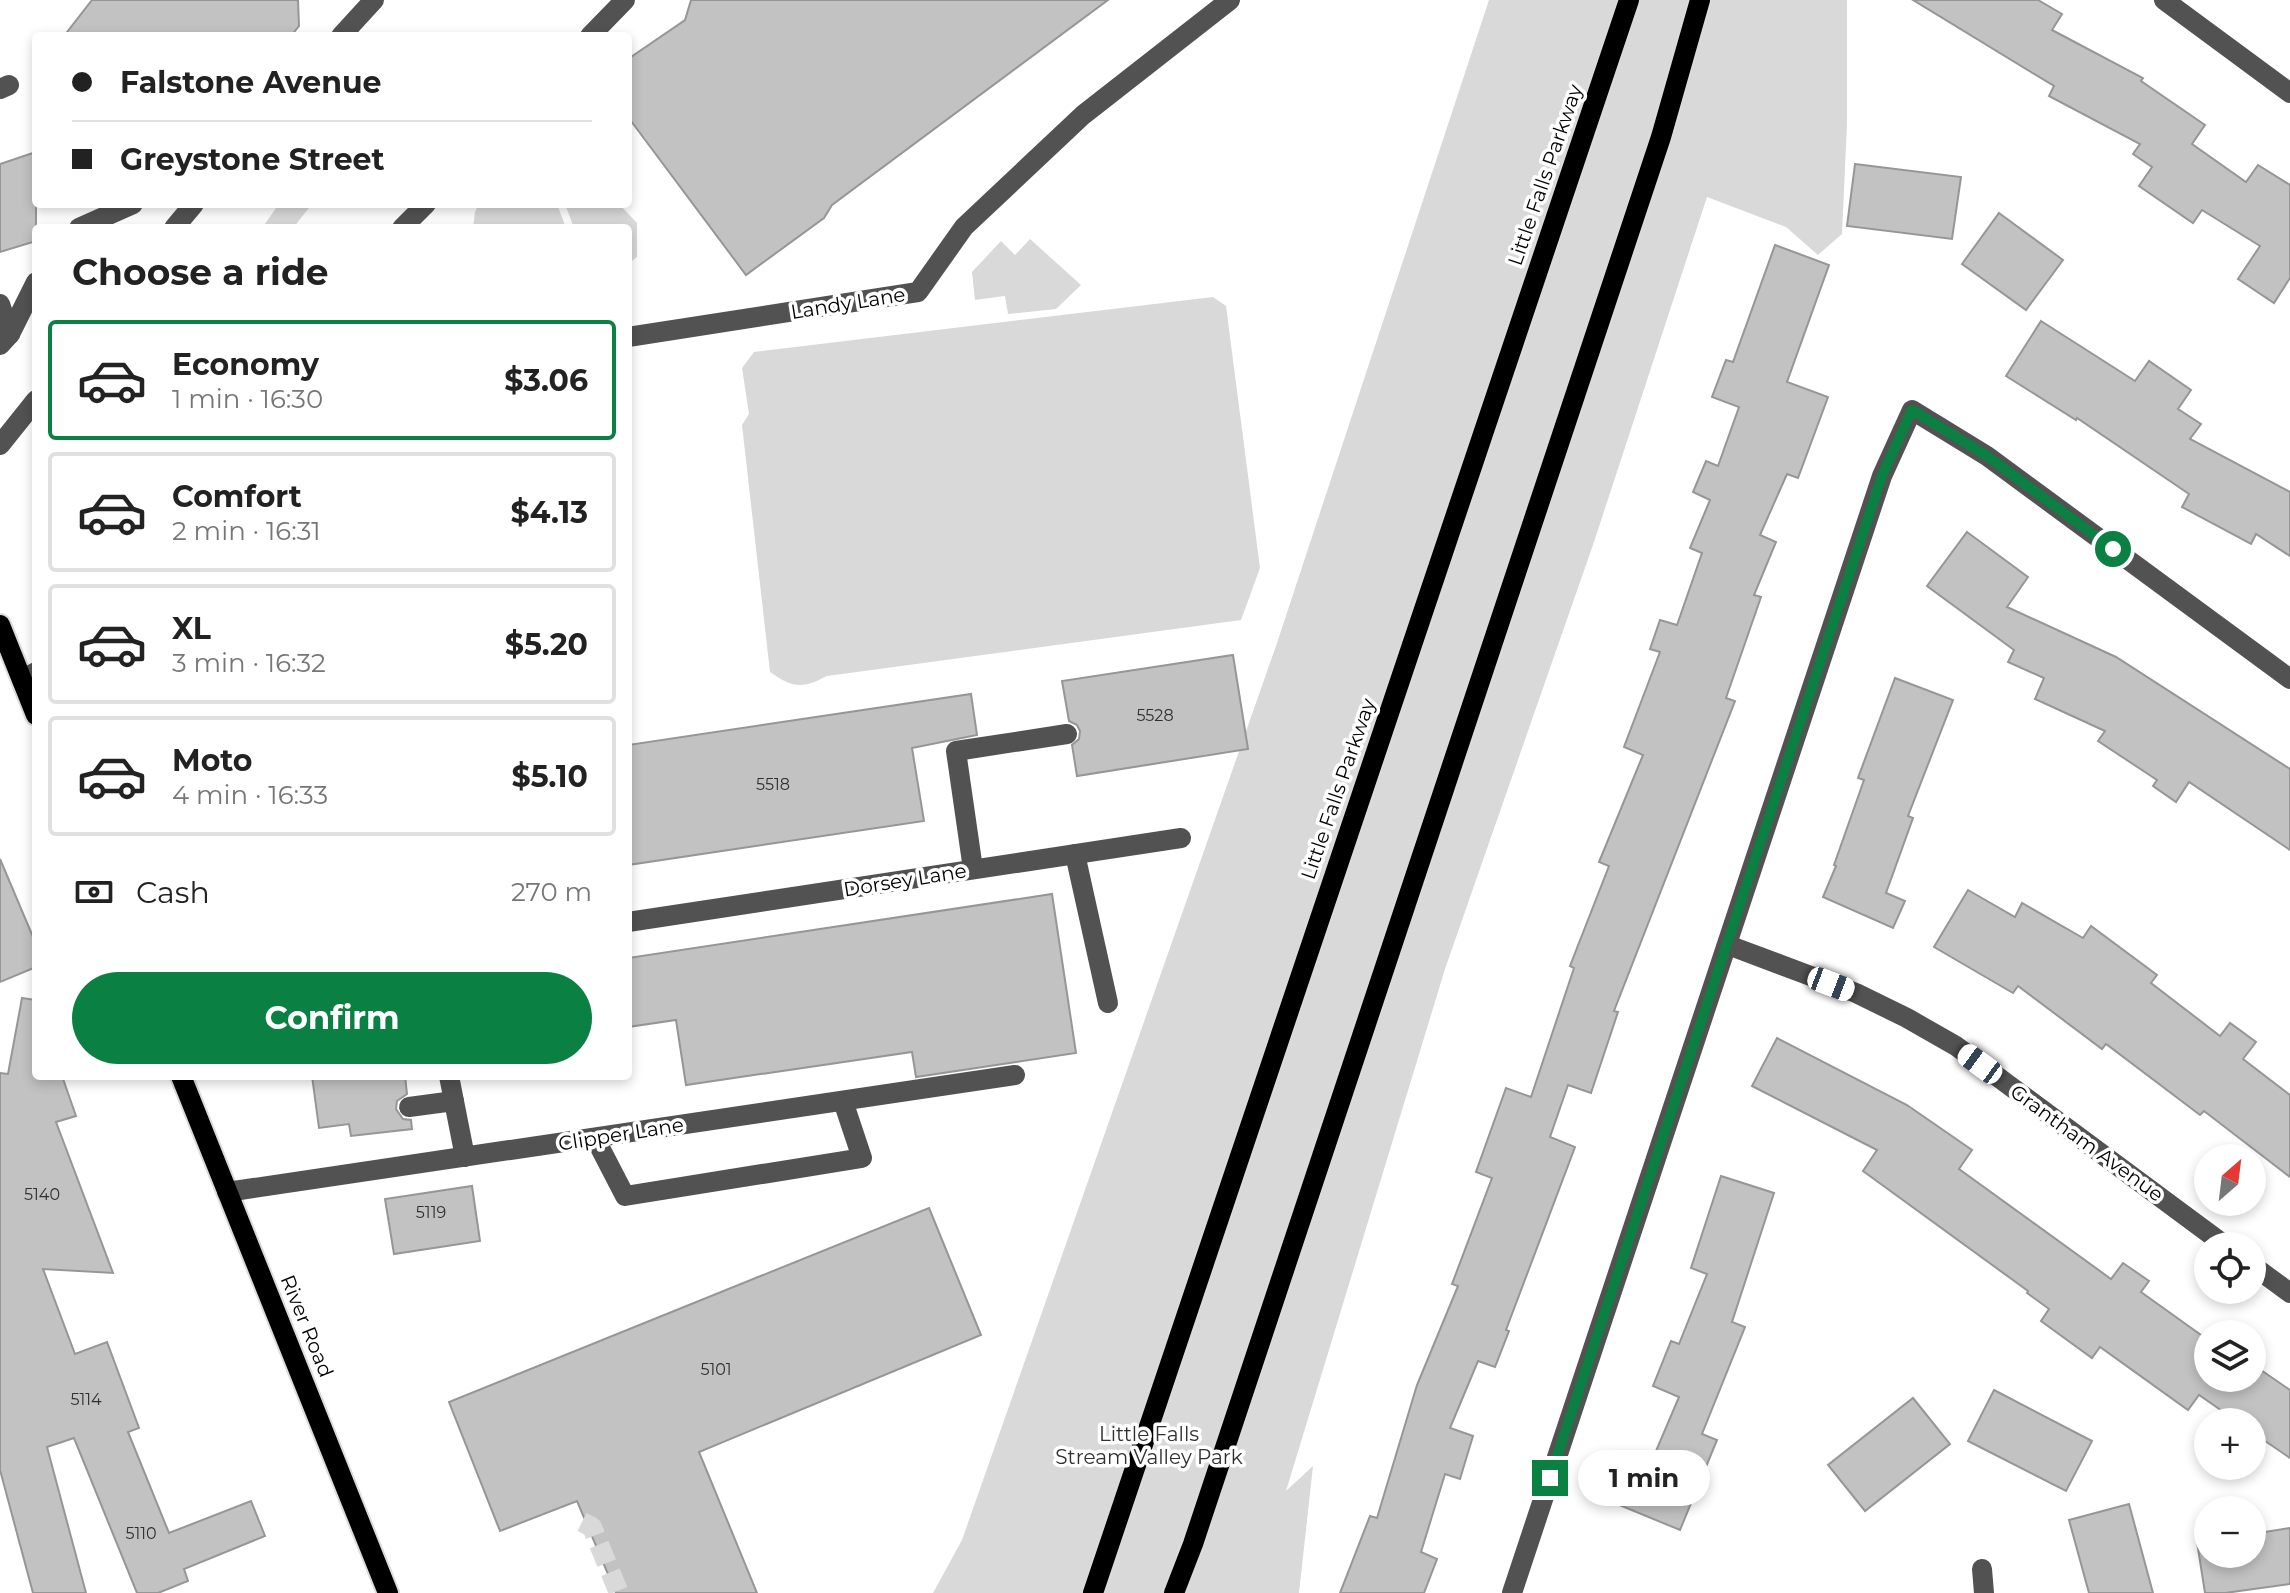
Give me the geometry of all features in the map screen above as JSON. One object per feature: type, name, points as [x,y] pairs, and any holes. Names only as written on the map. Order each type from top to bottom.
[{"type":"main road","name":"Little Falls Parkway","points":[[1093,1593],[1629,0]]},
{"type":"main road","points":[[1174,1593],[1661,137],[1700,0]]},
{"type":"main road","points":[[0,625],[29,676]]},
{"type":"main road","name":"River Road","points":[[183,1080],[388,1593]]},
{"type":"street","points":[[345,32],[374,0]]},
{"type":"street","points":[[594,32],[625,0]]},
{"type":"street","name":"Landy Lane","points":[[632,336],[918,292],[964,227],[1083,115],[1230,0]]},
{"type":"street","points":[[2164,0],[2290,93]]},
{"type":"street","points":[[88,224],[124,208]]},
{"type":"street","points":[[406,224],[422,208]]},
{"type":"street","points":[[5,340],[32,289]]},
{"type":"street","points":[[0,304],[5,340]]},
{"type":"street","points":[[0,445],[32,405]]},
{"type":"street","points":[[1512,1593],[1882,476],[1912,410],[1987,456],[2290,679]]},
{"type":"street","points":[[973,869],[956,751],[1067,734]]},
{"type":"street","name":"Dorsey Lane","points":[[632,921],[1181,838]]},
{"type":"street","points":[[1075,854],[1108,1003]]},
{"type":"street","name":"Grantham Avenue","points":[[1728,945],[1856,993],[1956,1046],[2207,1232]]},
{"type":"street","name":"Clipper Lane","points":[[227,1192],[1015,1075]]},
{"type":"street","points":[[450,1080],[465,1157]]},
{"type":"street","points":[[409,1107],[454,1101]]},
{"type":"street","points":[[595,1138],[625,1196],[862,1158],[843,1101]]},
{"type":"street","points":[[2266,1275],[2290,1293]]},
{"type":"street","points":[[1982,1569],[1984,1593]]},
{"type":"green space","name":"Little Falls Stream Valley Park","points":[[1489,0],[1847,0],[1847,124],[1842,234],[1818,255],[1786,227],[1707,197],[1594,542],[1445,969],[1286,1491],[1313,1466],[1299,1593],[933,1593],[962,1540],[1277,643]]},
{"type":"green space","points":[[276,208],[309,208],[296,224],[265,224]]},
{"type":"green space","points":[[477,208],[558,208],[564,224],[474,224]]},
{"type":"green space","points":[[566,208],[623,208],[637,223],[637,257],[632,261],[632,224],[572,224]]},
{"type":"green space","points":[[1030,239],[1081,285],[1056,309],[1008,314],[1005,296],[975,300],[972,272],[1001,241],[1015,255]]},
{"type":"green space","points":[[1213,297],[1226,306],[1260,568],[1241,620],[827,676],[804,685],[792,684],[770,672],[742,425],[749,414],[742,368],[754,352]]},
{"type":"building","points":[[92,0],[298,0],[299,26],[294,32],[67,32]]},
{"type":"building","points":[[691,0],[1108,0],[832,205],[824,218],[746,275],[632,122],[632,56],[685,20]]},
{"type":"building","points":[[1913,0],[2038,0],[2062,14],[2052,30],[2143,78],[2141,81],[2205,125],[2192,144],[2246,182],[2258,165],[2290,185],[2290,278],[2274,303],[2238,279],[2260,246],[2202,210],[2193,223],[2139,186],[2152,167],[2133,154],[2140,144],[2049,96],[2054,86]]},
{"type":"building","points":[[32,153],[32,208],[36,208],[36,224],[32,224],[32,242],[0,252],[0,164]]},
{"type":"building","points":[[1855,164],[1961,177],[1952,239],[1847,226]]},
{"type":"building","points":[[1999,213],[2063,260],[2026,310],[1962,264]]},
{"type":"building","points":[[1775,245],[1829,265],[1787,382],[1828,397],[1798,478],[1787,474],[1760,535],[1776,542],[1754,595],[1761,597],[1726,698],[1735,701],[1614,1011],[1618,1012],[1591,1093],[1568,1085],[1550,1137],[1575,1147],[1495,1367],[1478,1361],[1450,1428],[1473,1436],[1460,1479],[1445,1474],[1421,1552],[1437,1559],[1424,1593],[1340,1593],[1370,1516],[1377,1518],[1417,1385],[1458,1286],[1452,1284],[1492,1178],[1476,1172],[1506,1088],[1531,1097],[1574,968],[1570,966],[1609,866],[1599,862],[1643,755],[1624,747],[1660,652],[1650,649],[1660,620],[1677,625],[1702,553],[1690,548],[1710,500],[1693,492],[1706,461],[1718,466],[1739,407],[1712,397],[1726,360],[1733,362]]},
{"type":"building","points":[[2041,321],[2135,381],[2149,361],[2191,390],[2178,409],[2201,424],[2190,439],[2290,492],[2290,556],[2256,534],[2251,544],[2182,507],[2189,494],[2077,418],[2006,376]]},
{"type":"building","points":[[1967,532],[2028,577],[2007,607],[2116,657],[2290,769],[2290,850],[2189,782],[2176,802],[2153,786],[2157,780],[2098,741],[2105,731],[2035,699],[2044,678],[2008,662],[2014,650],[1927,586]]},
{"type":"building","points":[[1233,655],[1248,749],[1077,776],[1072,745],[1079,739],[1080,731],[1077,725],[1069,721],[1062,681]]},
{"type":"building","points":[[1895,678],[1953,700],[1908,816],[1913,818],[1886,893],[1905,901],[1893,928],[1823,897],[1864,780],[1858,778]]},
{"type":"building","points":[[971,694],[977,735],[912,748],[924,821],[632,864],[632,744]]},
{"type":"building","points":[[0,859],[32,935],[32,969],[0,982]]},
{"type":"building","points":[[1968,890],[2015,917],[2022,903],[2083,938],[2091,926],[2157,975],[2151,983],[2220,1036],[2230,1023],[2256,1042],[2243,1059],[2290,1095],[2290,1177],[2266,1159],[2266,1144],[2247,1144],[2204,1111],[2200,1115],[2106,1044],[2102,1049],[2018,986],[2013,993],[1934,947]]},
{"type":"building","points":[[1052,894],[1076,1053],[916,1077],[912,1052],[686,1085],[676,1020],[632,1026],[632,957]]},
{"type":"building","points":[[22,998],[32,999],[32,1080],[63,1080],[76,1116],[56,1122],[113,1273],[43,1269],[75,1354],[107,1342],[139,1428],[128,1432],[169,1533],[251,1501],[265,1536],[184,1569],[188,1581],[158,1593],[137,1593],[74,1438],[47,1447],[86,1593],[33,1593],[0,1470],[0,1073],[8,1074]]},
{"type":"building","points":[[1777,1038],[1907,1105],[1972,1150],[1959,1169],[2111,1279],[2123,1263],[2149,1281],[2141,1292],[2194,1330],[2194,1392],[2266,1392],[2266,1374],[2290,1390],[2290,1458],[2266,1442],[2266,1408],[2218,1408],[2199,1395],[2188,1410],[2100,1347],[2092,1358],[2041,1321],[2049,1309],[2028,1291],[1863,1171],[1877,1150],[1752,1086]]},
{"type":"building","points":[[313,1080],[405,1080],[407,1094],[397,1101],[396,1109],[403,1119],[411,1120],[412,1129],[351,1136],[349,1124],[319,1128]]},
{"type":"building","points":[[1721,1176],[1774,1193],[1732,1322],[1745,1327],[1702,1434],[1717,1440],[1680,1530],[1612,1502],[1626,1468],[1645,1477],[1679,1397],[1653,1386],[1671,1341],[1679,1344],[1707,1274],[1691,1268]]},
{"type":"building","points":[[472,1186],[480,1241],[394,1254],[385,1199]]},
{"type":"building","points":[[929,1208],[981,1335],[699,1452],[757,1593],[616,1593],[577,1501],[500,1531],[449,1402]]},
{"type":"building","points":[[1994,1390],[2092,1441],[2066,1491],[1968,1441]]},
{"type":"building","points":[[1913,1398],[1950,1444],[1865,1511],[1828,1465]]},
{"type":"building","points":[[2129,1504],[2153,1593],[2089,1593],[2069,1520]]},
{"type":"building","points":[[2290,1528],[2290,1584],[2205,1593],[2201,1568],[2266,1568],[2266,1532]]},
{"type":"tunnel","points":[[582,1522],[592,1527],[619,1593]]},
{"type":"route","points":[[1550,1478],[1882,476],[1912,410],[1987,456],[2113,549]]}]
